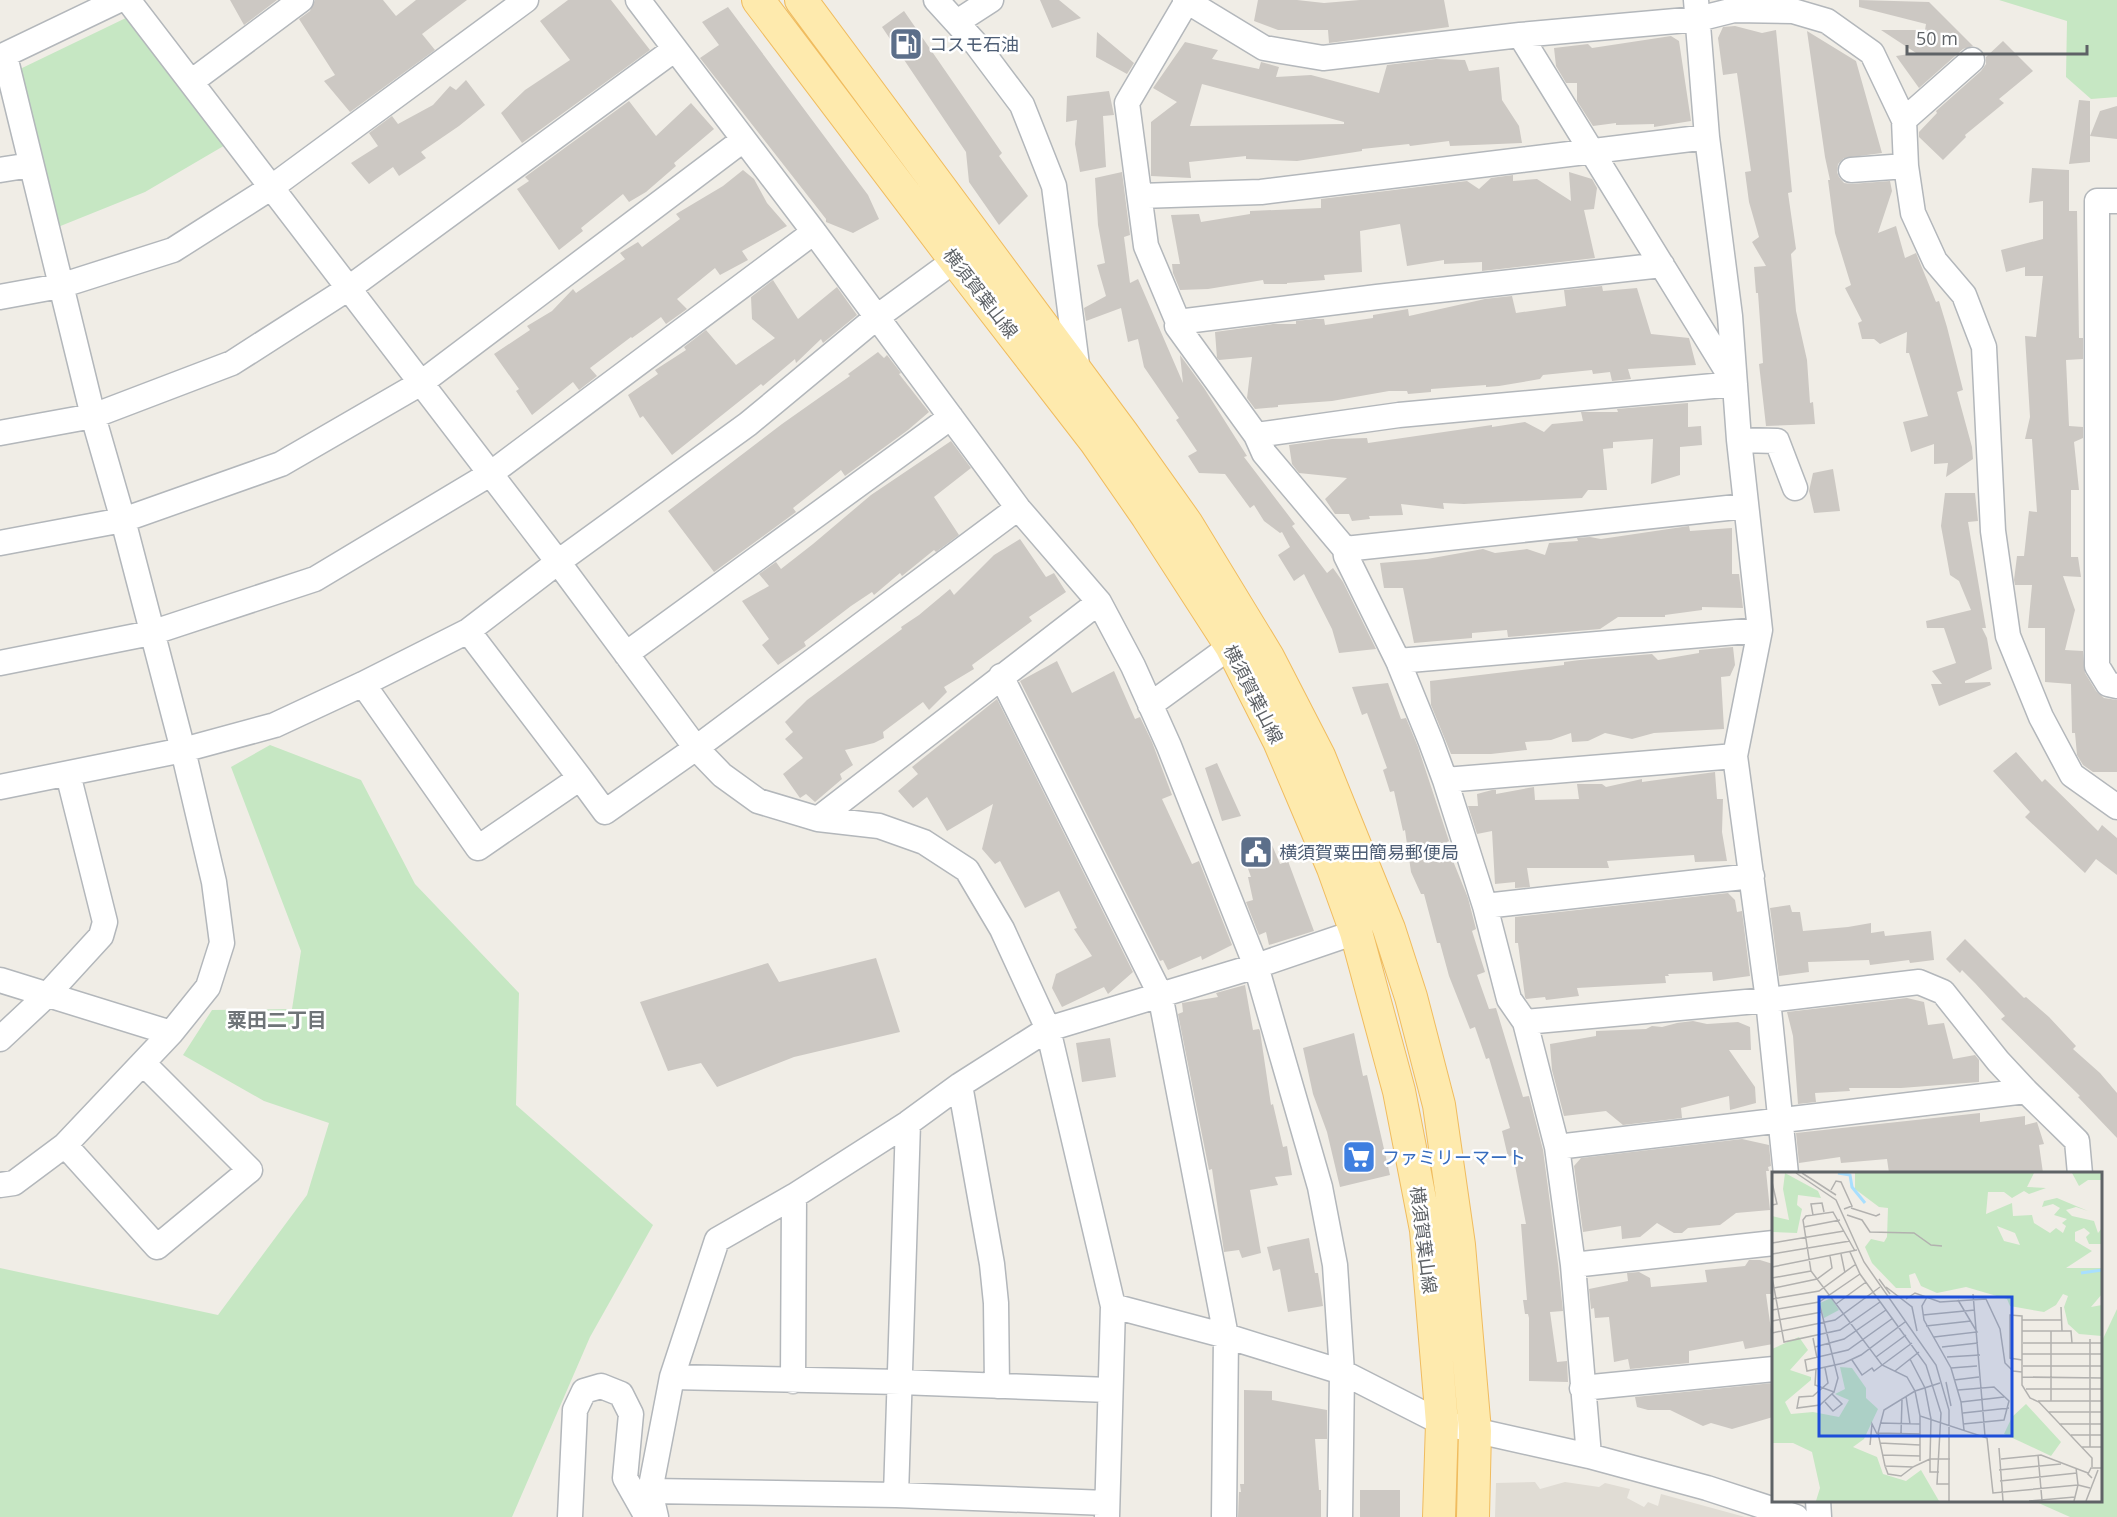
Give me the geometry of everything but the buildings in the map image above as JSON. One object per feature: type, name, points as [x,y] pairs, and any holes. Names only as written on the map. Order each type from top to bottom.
[{"type":"main road","name":"横須賀葉山線","points":[[758,0],[1095,441],[1147,516],[1231,646],[1279,741],[1333,868],[1356,932],[1399,1091],[1426,1230],[1442,1423],[1439,1517]]},
{"type":"main road","name":"横須賀葉山線","points":[[801,0],[1187,524],[1268,657],[1319,756],[1372,884],[1411,997],[1439,1105],[1459,1245],[1475,1431],[1473,1517]]},
{"type":"street","points":[[0,1185],[14,1183],[64,1145],[171,1033],[208,987],[222,943],[214,882],[183,750],[123,520],[93,416],[3,57],[119,0]]},
{"type":"street","points":[[128,0],[558,562],[696,748],[722,775],[758,801],[818,819],[879,826],[924,842],[967,870],[1002,929],[1048,1029],[1113,1306],[1107,1510],[896,1495],[650,1491]]},
{"type":"street","points":[[191,81],[301,0]]},
{"type":"street","points":[[0,297],[60,286],[173,250],[272,187],[526,0]]},
{"type":"street","points":[[638,0],[814,232],[1018,508],[1099,602],[1133,666],[1256,966],[1320,1187],[1335,1265],[1342,1372],[1340,1517]]},
{"type":"street","points":[[936,0],[977,45],[1022,105],[1054,186],[1078,373]]},
{"type":"street","points":[[957,22],[991,0]]},
{"type":"street","points":[[1589,1456],[1573,1265],[1557,1147],[1525,1022],[1509,999],[1485,906],[1445,780],[1398,661],[1346,556],[1345,549],[1264,453],[1256,435],[1177,327],[1178,322],[1146,246],[1127,103],[1186,1],[1264,48],[1323,58],[1520,35],[1697,10],[1793,11],[1827,21],[1872,53],[1904,120],[1906,166],[1913,213],[1935,261],[1964,295],[1984,347],[1993,531],[2008,636],[2041,717],[2072,775],[2117,807]]},
{"type":"street","points":[[1697,10],[1707,137],[1730,316],[1738,440],[1760,630],[1735,756],[1768,1000],[1786,1172]]},
{"type":"street","points":[[1520,35],[1735,384]]},
{"type":"street","points":[[0,433],[93,416],[232,363],[349,288],[675,49]]},
{"type":"street","points":[[1904,120],[1972,60]]},
{"type":"street","points":[[1140,196],[1261,192],[1707,137]]},
{"type":"street","points":[[0,543],[123,520],[281,464],[421,383],[743,140]]},
{"type":"street","points":[[0,170],[31,165]]},
{"type":"street","points":[[1851,170],[1906,166]]},
{"type":"street","points":[[2117,201],[2097,201],[2097,666],[2108,684],[2117,686]]},
{"type":"street","points":[[0,663],[151,633],[315,579],[490,474],[814,232]]},
{"type":"street","points":[[0,787],[183,750],[275,725],[468,632],[558,562],[748,424],[877,317],[955,260]]},
{"type":"street","points":[[1178,322],[1662,265]]},
{"type":"street","points":[[1256,435],[1399,415],[1735,384]]},
{"type":"street","points":[[626,654],[951,417]]},
{"type":"street","points":[[1738,440],[1777,441],[1795,488]]},
{"type":"street","points":[[1345,549],[1746,506]]},
{"type":"street","points":[[468,632],[605,812],[696,748],[1018,508]]},
{"type":"street","points":[[818,819],[1099,602]]},
{"type":"street","points":[[1398,661],[1760,630]]},
{"type":"street","points":[[1150,705],[1231,646]]},
{"type":"street","points":[[1001,676],[1160,994],[1226,1335],[1224,1517]]},
{"type":"street","points":[[363,684],[478,848],[580,778]]},
{"type":"street","points":[[1445,780],[1735,756]]},
{"type":"street","points":[[0,1039],[47,995],[101,936],[105,922],[68,774]]},
{"type":"street","points":[[1485,906],[1752,876]]},
{"type":"street","points":[[656,1517],[650,1491],[672,1377],[717,1240],[794,1196],[908,1123],[960,1084],[1048,1029],[1256,966],[1356,932]]},
{"type":"street","points":[[0,980],[171,1033]]},
{"type":"street","points":[[1525,1022],[1768,1000],[1919,982],[1943,992],[1998,1060],[2077,1141],[2080,1172]]},
{"type":"street","points":[[64,1145],[158,1247],[250,1170],[143,1063]]},
{"type":"street","points":[[960,1084],[992,1264],[996,1303],[997,1386]]},
{"type":"street","points":[[1557,1147],[2026,1091]]},
{"type":"street","points":[[896,1495],[908,1123]]},
{"type":"street","points":[[793,1381],[794,1196]]},
{"type":"street","points":[[1573,1265],[1772,1243]]},
{"type":"street","points":[[1113,1306],[1226,1335],[1342,1372],[1442,1423],[1589,1456],[1707,1488],[1796,1517]]},
{"type":"street","points":[[1582,1388],[1772,1369]]},
{"type":"street","points":[[672,1377],[1109,1390]]},
{"type":"street","points":[[570,1517],[575,1410],[584,1391],[601,1386],[621,1394],[631,1414],[626,1478],[647,1517]]},
{"type":"street","points":[[1818,1502],[1820,1517]]},
{"type":"shaded area","points":[[1535,1482],[1540,1489],[1565,1482],[1599,1487],[1605,1483],[1630,1489],[1627,1498],[1644,1507],[1648,1502],[1658,1506],[1661,1494],[1745,1517],[1495,1517],[1496,1483]]},
{"type":"green space","points":[[1999,0],[2117,0],[2117,97],[2091,99],[2066,77],[2067,21]]},
{"type":"green space","points":[[130,16],[227,144],[145,192],[58,227],[20,69]]},
{"type":"green space","points":[[270,745],[361,780],[415,884],[519,993],[516,1105],[653,1225],[590,1337],[512,1517],[0,1517],[0,1268],[218,1315],[307,1195],[329,1123],[264,1101],[183,1055],[212,1010],[292,1009],[301,951],[231,767]]},
{"type":"green space","points":[[2117,1309],[2117,1517],[2070,1517],[2036,1502],[2102,1502],[2102,1341]]},
{"type":"place","name":"コスモ石油","points":[[906,44]]},
{"type":"place","name":"横須賀粟田簡易郵便局","points":[[1256,852]]},
{"type":"place","name":"ファミリーマート","points":[[1359,1157]]},
{"type":"district","name":"粟田二丁目","points":[[277,1019]]}]
